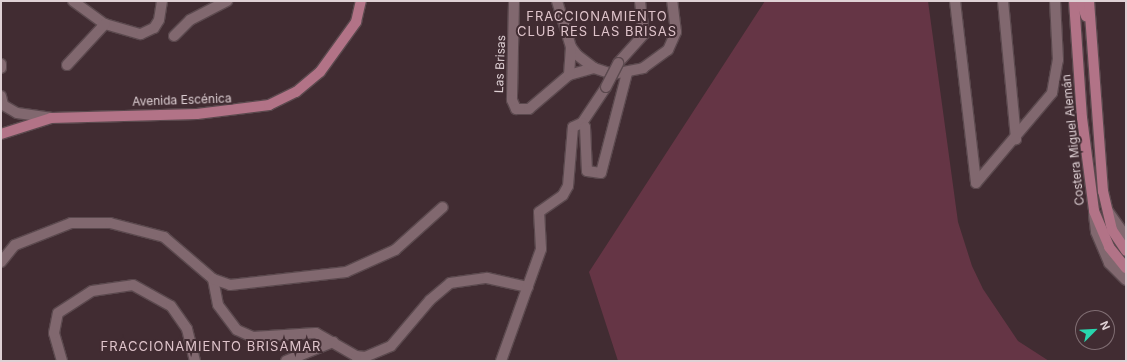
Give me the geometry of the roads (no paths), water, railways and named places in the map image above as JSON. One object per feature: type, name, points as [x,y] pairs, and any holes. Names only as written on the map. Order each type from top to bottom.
[{"type":"main road","name":"Avenida Escénica","points":[[1,134],[51,118],[198,114],[269,105],[296,92],[320,72],[356,22],[361,1]]},
{"type":"main road","name":"Costera Miguel Alemán","points":[[1074,1],[1082,118],[1094,211],[1109,247],[1126,268]]},
{"type":"main road","points":[[1081,1],[1091,30]]},
{"type":"main road","points":[[1089,1],[1091,30]]},
{"type":"main road","name":"Costera Miguel Alemán","points":[[1091,30],[1095,103],[1105,208],[1112,230],[1126,251]]},
{"type":"street","points":[[73,1],[105,24],[129,32],[149,32],[159,20],[162,1]]},
{"type":"street","points":[[174,36],[190,20],[227,1]]},
{"type":"street","name":"Las Brisas","points":[[514,1],[513,105],[516,109],[529,109],[569,75],[594,68]]},
{"type":"street","points":[[557,1],[571,47],[569,75]]},
{"type":"street","points":[[501,361],[541,249],[538,212],[563,195],[568,186],[571,134],[573,128],[582,124],[606,88],[618,63],[644,34],[640,1]]},
{"type":"street","points":[[571,47],[594,68],[626,73],[658,60],[673,43],[676,32],[672,1]]},
{"type":"street","points":[[955,1],[976,183],[1016,139],[1052,94],[1058,60],[1055,1]]},
{"type":"street","points":[[1003,1],[1016,139]]},
{"type":"street","points":[[67,65],[105,24]]},
{"type":"street","points":[[582,124],[586,132],[585,165],[587,171],[597,175],[604,169],[626,73]]},
{"type":"street","points":[[1,96],[3,105],[17,113],[51,118]]},
{"type":"street","points":[[1,262],[15,245],[53,228],[71,223],[110,223],[164,237],[213,279],[230,285],[346,272],[395,250],[443,207]]},
{"type":"street","points":[[1105,208],[1126,237]]},
{"type":"street","points":[[1094,211],[1096,232],[1109,263],[1126,280]]},
{"type":"street","points":[[213,279],[218,305],[228,323],[245,335],[316,333],[356,356],[384,352],[440,290],[460,280],[487,278],[528,286]]},
{"type":"street","points":[[62,361],[54,333],[58,313],[92,291],[133,285],[171,306],[187,329],[195,361]]},
{"type":"street","points":[[286,361],[333,342]]},
{"type":"district","name":"FRACCIONAMIENTO CLUB RES LAS BRISAS","points":[[597,24]]},
{"type":"district","name":"FRACCIONAMIENTO BRISAMAR","points":[[211,346]]}]
